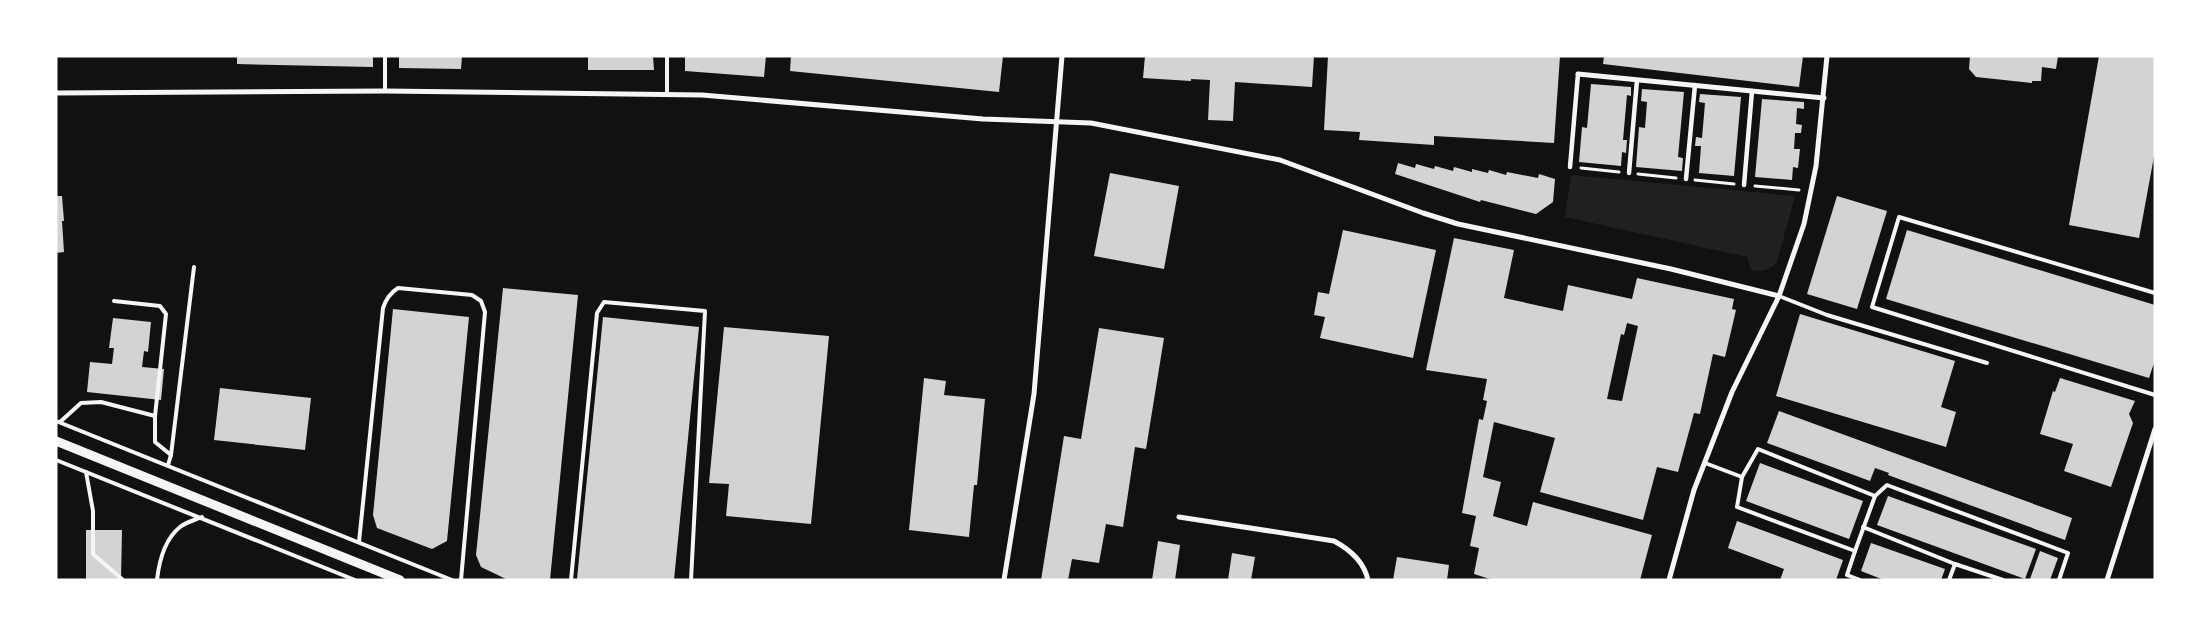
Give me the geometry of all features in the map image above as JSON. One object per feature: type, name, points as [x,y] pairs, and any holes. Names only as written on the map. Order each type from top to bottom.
[{"type":"street","points":[[1004,580],[1034,394],[1062,56]]},
{"type":"street","points":[[1669,580],[1694,490],[1732,392],[1780,296],[1804,224],[1816,166],[1827,56]]},
{"type":"street","points":[[1570,167],[1578,74],[1824,98]]},
{"type":"street","points":[[1629,174],[1637,80]]},
{"type":"street","points":[[1686,179],[1695,85]]},
{"type":"street","points":[[56,93],[385,91],[668,94],[702,95],[983,119],[1090,123],[1280,160],[1458,224],[1670,269],[1780,296]]},
{"type":"street","points":[[1744,185],[1752,91]]},
{"type":"street","points":[[2107,580],[2155,429]]},
{"type":"street","points":[[56,440],[400,580]]},
{"type":"street","points":[[1179,517],[1334,541],[1346,548],[1359,560],[1368,580]]},
{"type":"lane","points":[[385,56],[385,91]]},
{"type":"lane","points":[[667,56],[668,94]]},
{"type":"lane","points":[[2155,293],[1899,216],[1872,307],[2155,395]]},
{"type":"lane","points":[[168,465],[171,455],[194,267]]},
{"type":"lane","points":[[359,542],[382,308],[391,292],[398,288],[472,295],[481,301],[485,312],[461,580]]},
{"type":"lane","points":[[1780,296],[1827,315],[1987,363]]},
{"type":"lane","points":[[114,300],[160,306],[166,314],[155,416],[155,442],[171,455]]},
{"type":"lane","points":[[571,580],[597,312],[604,302],[705,311],[691,580]]},
{"type":"lane","points":[[58,421],[81,404],[101,402],[155,416]]},
{"type":"lane","points":[[58,421],[452,580]]},
{"type":"lane","points":[[1855,551],[1737,507],[1742,477],[1758,449],[1876,496]]},
{"type":"lane","points":[[56,460],[355,580]]},
{"type":"lane","points":[[1705,462],[1742,477]]},
{"type":"lane","points":[[86,472],[93,511],[93,554],[123,580]]},
{"type":"lane","points":[[1860,580],[1847,575],[1876,496],[1887,486],[2068,553],[2059,580]]},
{"type":"lane","points":[[157,580],[158,567],[164,550],[173,534],[181,526],[202,517]]},
{"type":"lane","points":[[1863,528],[1955,564],[2003,580]]},
{"type":"lane","points":[[1949,580],[1955,564]]},
{"type":"shaded area","points":[[1571,175],[1795,196],[1777,262],[1768,269],[1755,271],[1751,270],[1747,257],[1565,217]]},
{"type":"building","points":[[237,56],[373,56],[373,67],[237,64]]},
{"type":"building","points":[[399,56],[462,56],[461,69],[399,68]]},
{"type":"building","points":[[588,56],[653,56],[654,70],[588,70]]},
{"type":"building","points":[[685,56],[766,56],[764,77],[685,71]]},
{"type":"building","points":[[791,56],[1003,56],[999,92],[790,71]]},
{"type":"building","points":[[1145,56],[1314,56],[1312,87],[1235,82],[1233,121],[1208,120],[1210,80],[1191,79],[1191,81],[1143,78]]},
{"type":"building","points":[[1328,56],[1560,56],[1554,143],[1434,136],[1434,145],[1359,140],[1360,132],[1324,130]]},
{"type":"building","points":[[1604,56],[1803,56],[1799,87],[1603,64]]},
{"type":"building","points":[[1970,56],[2058,56],[2056,69],[2042,67],[2041,81],[2032,81],[2032,83],[1976,77],[1969,69]]},
{"type":"building","points":[[2099,56],[2155,56],[2155,151],[2139,238],[2069,225]]},
{"type":"building","points":[[1591,84],[1631,87],[1631,96],[1627,95],[1623,140],[1627,140],[1626,153],[1622,152],[1621,166],[1579,162],[1582,127],[1587,128]]},
{"type":"building","points":[[1642,89],[1684,92],[1678,157],[1683,158],[1682,171],[1636,167],[1639,127],[1645,128],[1647,102],[1641,101]]},
{"type":"building","points":[[1700,94],[1741,97],[1734,176],[1699,173],[1701,146],[1695,146],[1696,137],[1702,138],[1705,103],[1699,102]]},
{"type":"building","points":[[1762,99],[1804,102],[1804,109],[1797,108],[1796,124],[1802,125],[1801,133],[1795,133],[1794,149],[1800,149],[1798,168],[1793,167],[1792,180],[1755,177]]},
{"type":"building","points":[[1398,163],[1415,168],[1416,164],[1434,169],[1435,166],[1453,171],[1454,167],[1472,172],[1472,169],[1488,173],[1489,170],[1506,175],[1507,172],[1538,178],[1539,174],[1555,179],[1553,202],[1536,214],[1481,200],[1480,202],[1395,174]]},
{"type":"building","points":[[1110,173],[1179,186],[1164,269],[1094,256]]},
{"type":"building","points":[[56,196],[62,196],[64,252],[56,253]]},
{"type":"building","points":[[1837,196],[1887,211],[1857,309],[1807,294]]},
{"type":"building","points":[[1343,230],[1436,250],[1413,358],[1320,338],[1325,317],[1314,315],[1318,292],[1329,294]]},
{"type":"building","points":[[1907,230],[2155,305],[2155,360],[2149,378],[1886,299]]},
{"type":"building","points":[[1454,238],[1514,250],[1504,298],[1563,311],[1568,285],[1632,299],[1637,278],[1734,299],[1732,309],[1736,310],[1725,357],[1713,354],[1700,414],[1694,413],[1678,472],[1657,467],[1643,520],[1540,492],[1555,438],[1494,422],[1483,477],[1501,482],[1493,516],[1527,526],[1533,502],[1652,535],[1640,580],[1493,580],[1474,574],[1479,548],[1470,546],[1476,516],[1462,513],[1479,419],[1483,420],[1487,401],[1483,400],[1487,379],[1426,370]],"holes":[[[1627,323],[1638,326],[1622,401],[1607,399],[1621,334],[1624,335]]]},
{"type":"building","points":[[503,288],[578,295],[550,580],[508,580],[481,567],[476,555]]},
{"type":"building","points":[[393,309],[469,317],[447,541],[432,549],[377,528],[373,515]]},
{"type":"building","points":[[1800,314],[1955,361],[1941,407],[1956,412],[1946,447],[1776,396]]},
{"type":"building","points":[[603,317],[699,327],[674,580],[577,579]]},
{"type":"building","points":[[113,318],[151,322],[148,352],[144,351],[142,367],[164,369],[161,400],[87,392],[90,362],[112,364],[114,348],[109,348]]},
{"type":"building","points":[[724,327],[829,336],[811,524],[726,516],[729,484],[709,483]]},
{"type":"building","points":[[1099,328],[1164,338],[1146,449],[1135,447],[1123,527],[1106,524],[1099,563],[1072,559],[1068,580],[1041,580],[1064,436],[1081,439]]},
{"type":"building","points":[[924,378],[946,381],[944,395],[985,399],[977,485],[974,485],[969,537],[909,530]]},
{"type":"building","points":[[2060,378],[2135,401],[2129,414],[2133,423],[2111,487],[2064,471],[2073,444],[2040,434],[2053,391],[2055,392]]},
{"type":"building","points":[[220,388],[311,398],[305,450],[214,440]]},
{"type":"building","points":[[1779,411],[2072,518],[2065,540],[1888,475],[1889,473],[1875,468],[1870,481],[1767,443]]},
{"type":"building","points":[[1760,463],[1863,501],[1849,539],[1746,501]]},
{"type":"building","points":[[1888,496],[2036,549],[2025,579],[1877,525]]},
{"type":"building","points":[[1737,521],[1843,560],[1836,580],[1780,580],[1784,569],[1728,548]]},
{"type":"building","points":[[86,530],[122,530],[121,580],[86,580]]},
{"type":"building","points":[[1158,541],[1180,545],[1175,580],[1152,580]]},
{"type":"building","points":[[1871,543],[1945,569],[1941,580],[1884,580],[1861,571]]},
{"type":"building","points":[[2040,551],[2058,558],[2050,580],[2030,579]]},
{"type":"building","points":[[1232,553],[1255,557],[1251,580],[1228,580]]},
{"type":"building","points":[[1397,557],[1449,565],[1447,580],[1393,580]]}]
